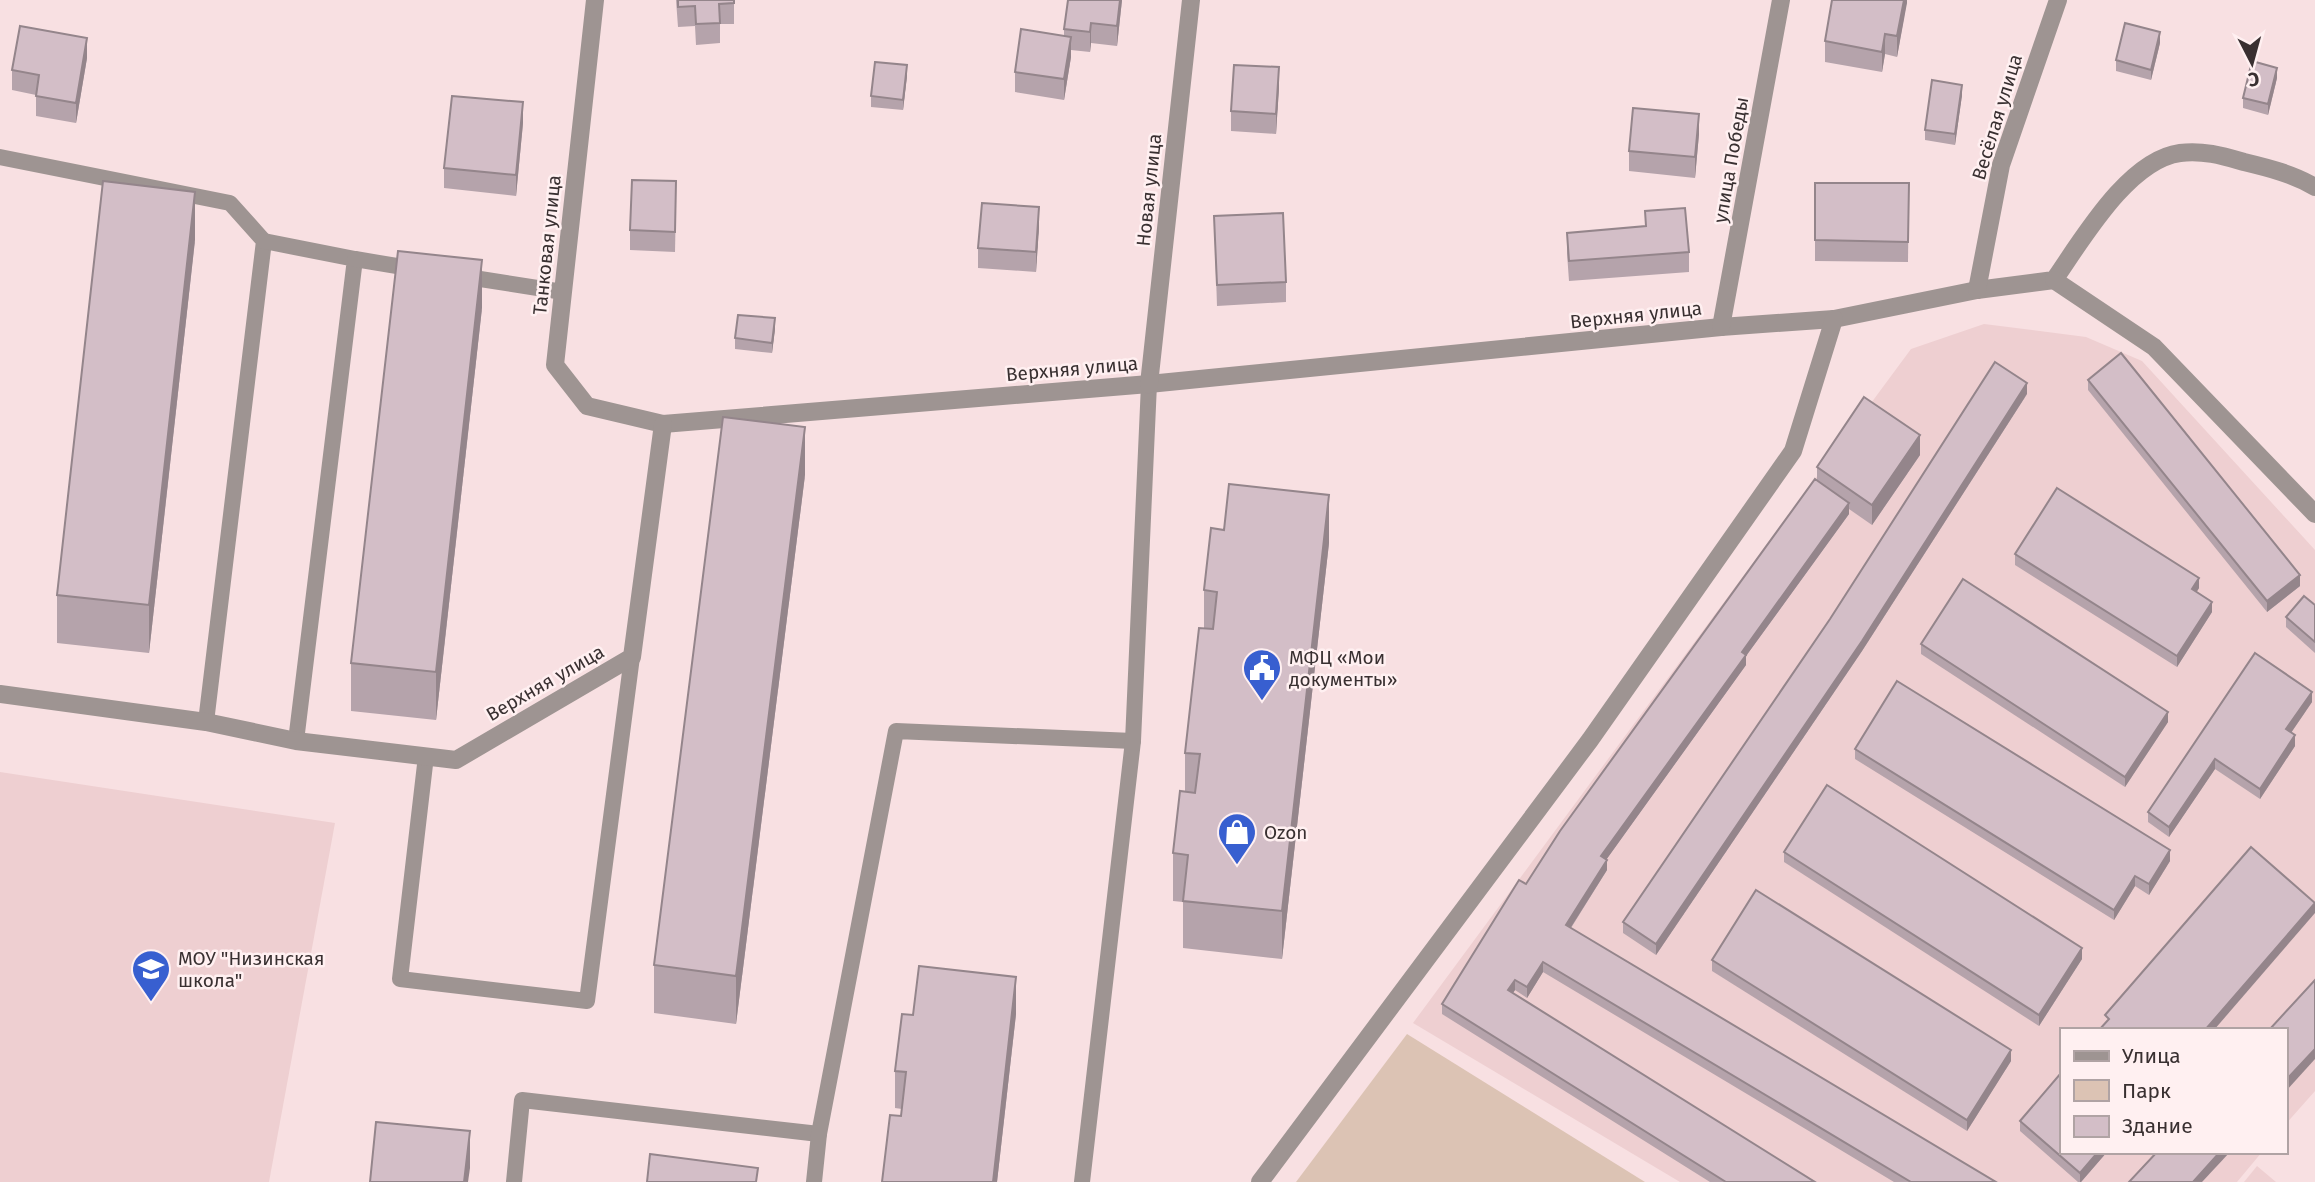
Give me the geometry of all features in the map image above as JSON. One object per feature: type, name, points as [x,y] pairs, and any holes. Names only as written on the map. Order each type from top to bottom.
[{"type":"street","name":"Танковая улица","points":[[595,0],[555,365],[587,406],[663,424]]},
{"type":"street","name":"Новая улица","points":[[1149,384],[1191,0]]},
{"type":"street","name":"улица Победы","points":[[1721,327],[1781,0]]},
{"type":"street","name":"Весёлая улица","points":[[1977,290],[2001,165],[2058,0]]},
{"type":"street","points":[[2315,187],[2297,176],[2213,153],[2179,153],[2150,163],[2109,201],[2054,280],[2154,347],[2315,514]]},
{"type":"street","name":"Верхняя улица","points":[[0,695],[206,722],[296,741],[456,760],[632,656],[663,424],[1149,384],[1721,327],[1834,319],[1977,290],[2054,280]]},
{"type":"street","points":[[1260,1182],[1590,740],[1793,451],[1834,319]]},
{"type":"lane","points":[[0,157],[230,203],[264,241],[355,259],[563,292]]},
{"type":"lane","points":[[206,722],[264,241]]},
{"type":"lane","points":[[296,741],[355,259]]},
{"type":"lane","points":[[1082,1182],[1133,741],[1149,384]]},
{"type":"lane","points":[[426,757],[400,979],[587,1001],[632,656]]},
{"type":"lane","points":[[814,1182],[819,1134],[896,731],[1133,741]]},
{"type":"lane","points":[[514,1182],[522,1100],[819,1134]]},
{"type":"shaded area","points":[[1984,324],[2086,337],[2142,361],[2315,550],[2315,1091],[2287,1123],[2287,1028],[2060,1028],[2060,1154],[2260,1154],[2237,1182],[1680,1182],[1413,1023],[1911,349]]},
{"type":"shaded area","name":"МОУ \"Низинская школа\"","points":[[0,772],[335,823],[269,1182],[0,1182]]},
{"type":"shaded area","points":[[2257,1166],[2276,1182],[2244,1182]]},
{"type":"green space","points":[[1407,1034],[1645,1182],[1296,1182]]},
{"type":"building","points":[[678,0],[734,0],[734,3],[719,4],[720,23],[696,24],[695,6],[678,7]]},
{"type":"building","points":[[1068,0],[1120,0],[1117,26],[1091,23],[1090,32],[1064,29]]},
{"type":"building","points":[[1832,0],[1904,0],[1897,36],[1885,34],[1882,52],[1825,41]]},
{"type":"building","points":[[2125,23],[2160,32],[2151,70],[2116,60]]},
{"type":"building","points":[[20,26],[87,38],[76,103],[36,96],[39,75],[12,70]]},
{"type":"building","points":[[1021,29],[1071,37],[1064,79],[1015,72]]},
{"type":"building","points":[[2252,61],[2277,68],[2268,104],[2243,98]]},
{"type":"building","points":[[875,62],[907,65],[903,100],[871,96]]},
{"type":"building","points":[[1234,65],[1279,67],[1276,114],[1231,111]]},
{"type":"building","points":[[1932,80],[1962,85],[1955,134],[1925,130]]},
{"type":"building","points":[[452,96],[523,102],[516,175],[444,168]]},
{"type":"building","points":[[1633,108],[1699,114],[1695,157],[1629,151]]},
{"type":"building","points":[[632,180],[676,181],[675,232],[630,230]]},
{"type":"building","points":[[103,181],[195,192],[149,605],[57,595]]},
{"type":"building","points":[[1815,183],[1909,183],[1908,242],[1815,240]]},
{"type":"building","points":[[982,203],[1039,207],[1036,252],[978,248]]},
{"type":"building","points":[[1685,208],[1689,252],[1569,261],[1567,233],[1646,226],[1645,211]]},
{"type":"building","points":[[1283,213],[1286,282],[1217,285],[1214,216]]},
{"type":"building","points":[[398,251],[482,260],[436,672],[351,663]]},
{"type":"building","points":[[738,315],[775,318],[772,343],[735,338]]},
{"type":"building","points":[[2121,353],[2300,575],[2267,601],[2088,380]]},
{"type":"building","points":[[1995,362],[2027,383],[1862,641],[1656,944],[1623,922],[1830,619]]},
{"type":"building","points":[[1864,397],[1920,435],[1872,505],[1817,467]]},
{"type":"building","points":[[723,417],[805,427],[736,976],[654,965]]},
{"type":"building","points":[[1815,479],[1849,503],[1742,652],[1746,655],[1601,856],[1607,860],[1566,925],[1996,1182],[1911,1182],[1543,962],[1527,987],[1515,980],[1508,990],[1815,1182],[1726,1182],[1442,1004],[1519,880],[1526,884],[1560,831]]},
{"type":"building","points":[[1229,484],[1329,495],[1282,911],[1183,901],[1188,855],[1173,853],[1180,791],[1195,793],[1200,754],[1185,753],[1199,628],[1213,629],[1217,592],[1204,590],[1211,528],[1224,530]]},
{"type":"building","points":[[2057,488],[2199,578],[2192,589],[2212,602],[2177,656],[2015,554]]},
{"type":"building","points":[[1963,579],[2168,712],[2125,777],[1921,644]]},
{"type":"building","points":[[2304,596],[2315,605],[2315,642],[2286,617]]},
{"type":"building","points":[[2255,653],[2312,692],[2286,729],[2295,735],[2260,789],[2215,759],[2169,827],[2148,812]]},
{"type":"building","points":[[1897,681],[2170,850],[2149,884],[2135,876],[2114,910],[1855,749]]},
{"type":"building","points":[[1827,785],[2082,948],[2039,1015],[1784,852]]},
{"type":"building","points":[[2251,847],[2315,903],[2207,1028],[2101,1028],[2109,1019],[2105,1015]]},
{"type":"building","points":[[1756,890],[2011,1050],[1967,1120],[1712,960]]},
{"type":"building","points":[[919,966],[1016,977],[993,1182],[882,1182],[890,1115],[901,1116],[906,1072],[895,1071],[902,1014],[913,1015]]},
{"type":"building","points":[[2315,980],[2315,1049],[2287,1079],[2287,1028],[2271,1028]]},
{"type":"building","points":[[2060,1074],[2060,1154],[2096,1154],[2080,1173],[2020,1121]]},
{"type":"building","points":[[376,1122],[470,1131],[464,1182],[370,1182]]},
{"type":"building","points":[[650,1154],[758,1168],[756,1182],[647,1182]]},
{"type":"building","points":[[2155,1154],[2218,1154],[2193,1182],[2129,1182]]},
{"type":"place","name":"МФЦ «Мои документы»","points":[[1262,702]]},
{"type":"place","name":"Ozon","points":[[1237,866]]},
{"type":"place","name":"МОУ \"Низинская школа\"","points":[[151,1003]]}]
